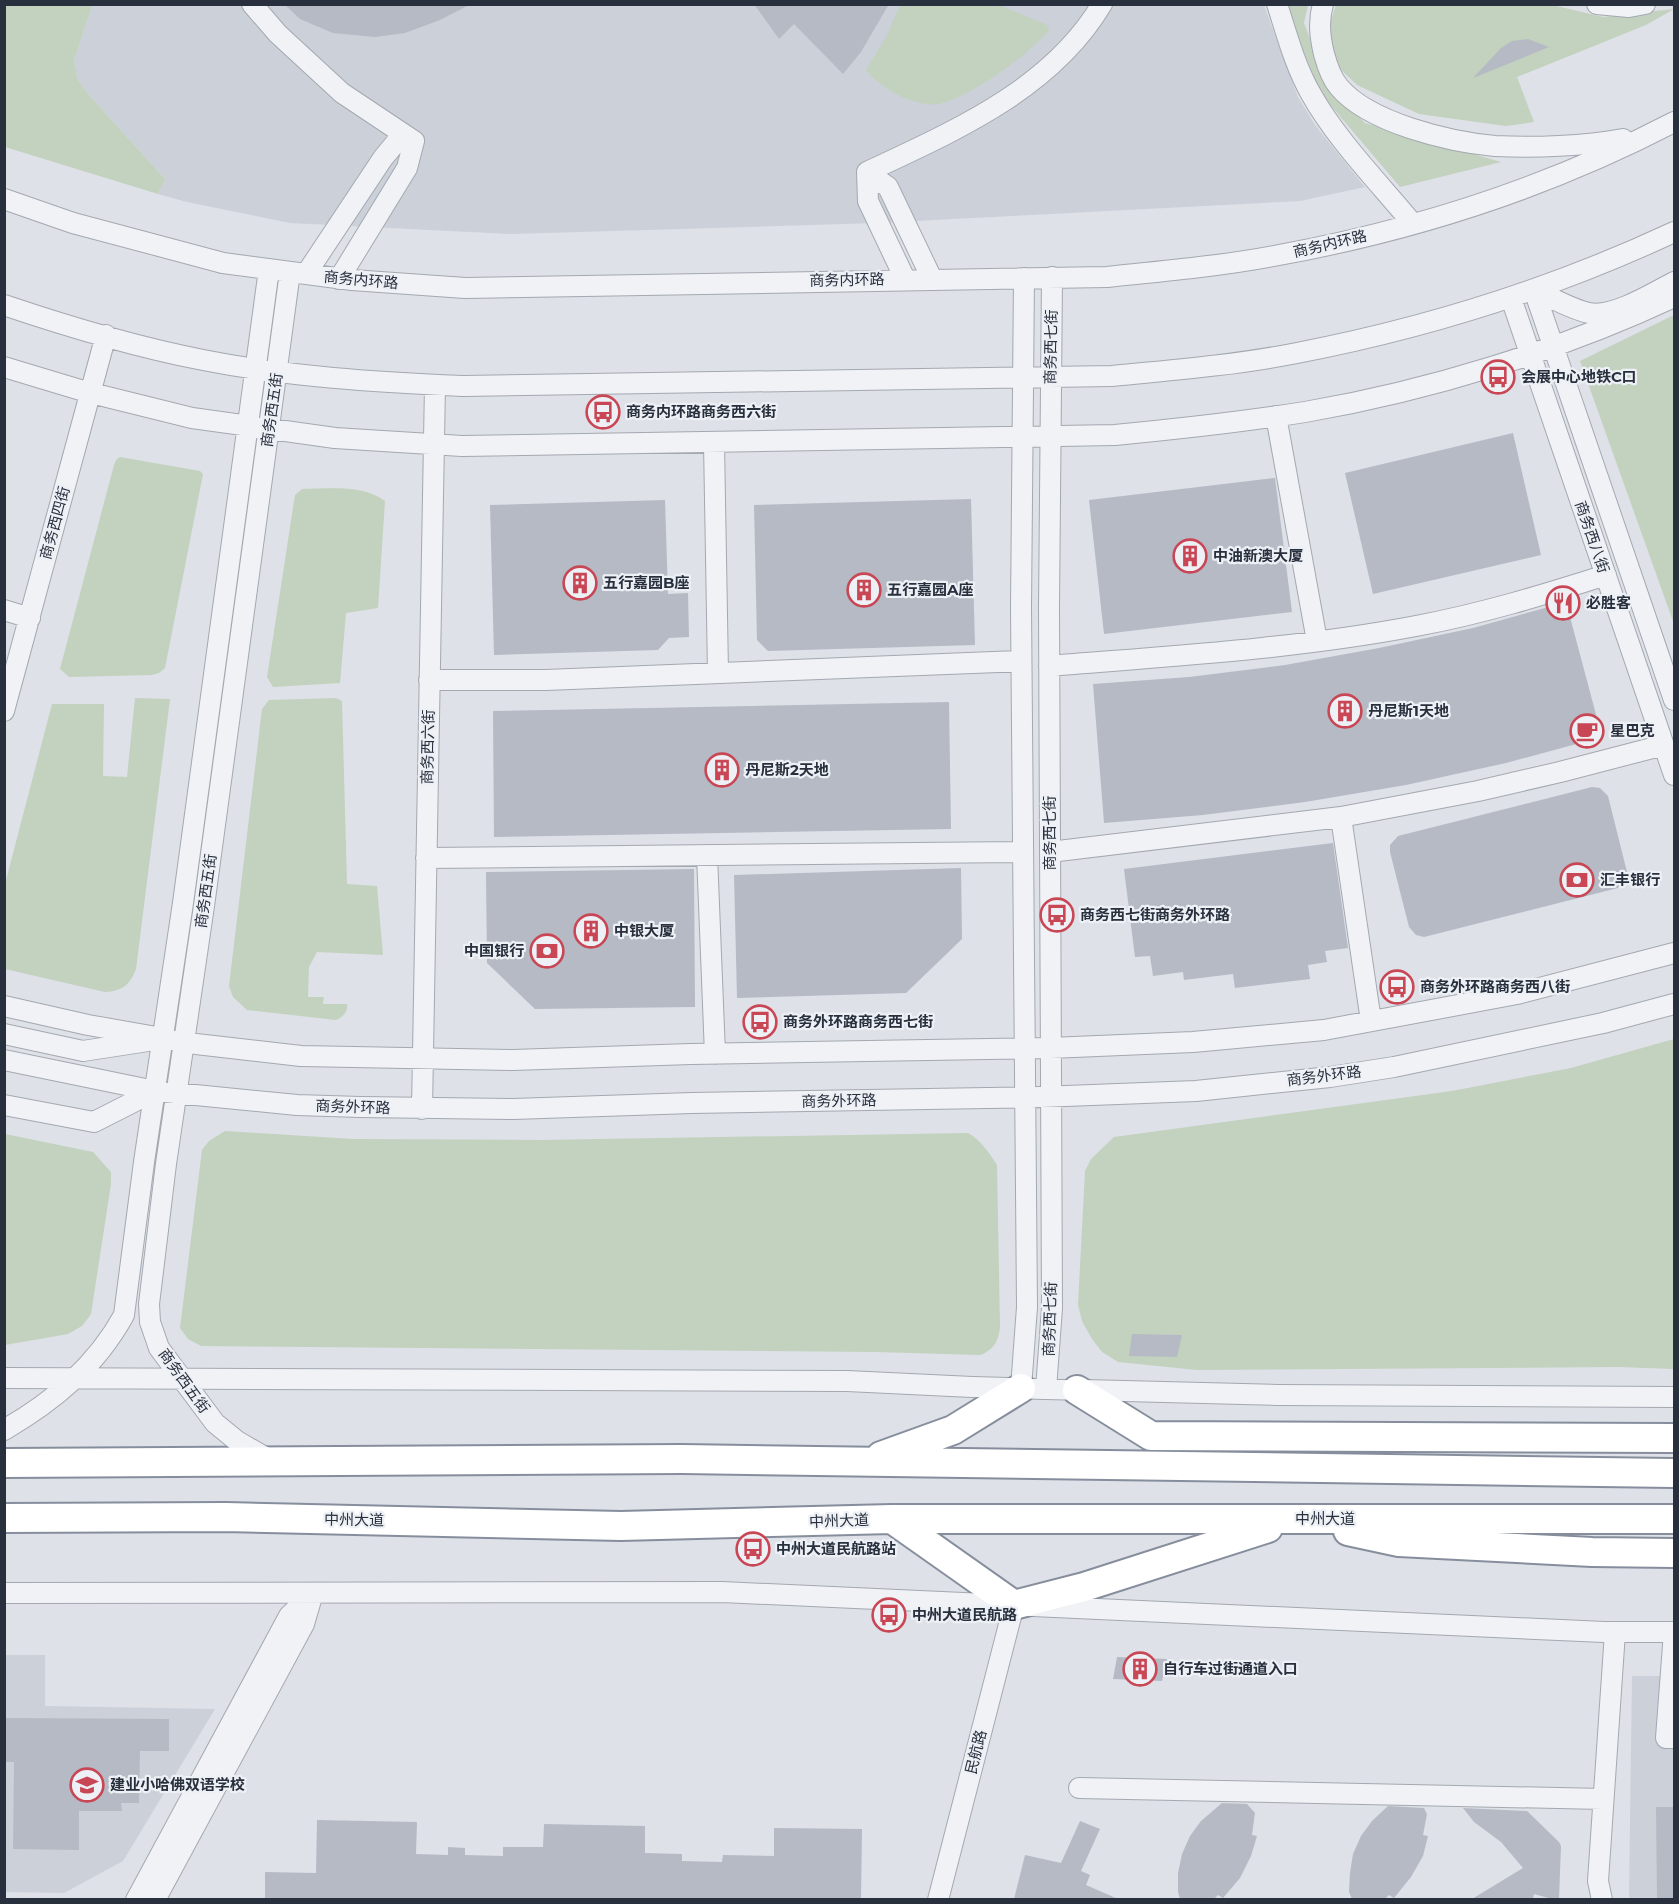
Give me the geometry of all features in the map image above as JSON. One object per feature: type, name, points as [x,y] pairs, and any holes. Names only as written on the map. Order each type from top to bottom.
[{"type":"highway","points":[[863,1462],[954,1430],[1034,1389]]},
{"type":"highway","points":[[1077,1390],[1151,1436],[1674,1438]]},
{"type":"highway","points":[[4,1462],[518,1459],[1674,1473]]},
{"type":"highway","name":"中州大道","points":[[4,1518],[226,1517],[621,1527],[892,1519],[1674,1519]]},
{"type":"highway","points":[[892,1519],[1014,1605],[1084,1587],[1294,1519],[1399,1542],[1592,1552],[1674,1553]]},
{"type":"street","points":[[252,4],[278,34],[342,93],[409,137]]},
{"type":"street","points":[[867,172],[967,125],[1050,68],[1080,36],[1102,4]]},
{"type":"street","points":[[1277,4],[1299,71],[1311,95],[1328,120],[1413,224]]},
{"type":"street","points":[[1323,4],[1319,35],[1327,66],[1338,86],[1355,102],[1393,122],[1448,137],[1495,146],[1590,145],[1652,134]]},
{"type":"street","points":[[1596,4],[1629,7],[1645,4]]},
{"type":"street","name":"商务内环路","points":[[4,199],[73,223],[223,263],[339,279],[465,288],[1107,277],[1197,268],[1279,255],[1413,224],[1485,202],[1566,172],[1674,122]]},
{"type":"street","points":[[298,273],[383,158],[409,137]]},
{"type":"street","points":[[339,279],[407,168],[409,137]]},
{"type":"street","points":[[867,172],[868,201],[905,279]]},
{"type":"street","points":[[867,172],[888,187],[932,279]]},
{"type":"street","points":[[4,304],[43,318],[204,360],[341,379],[463,386],[1112,376],[1209,366],[1296,353],[1427,323],[1534,290],[1624,256],[1674,232]]},
{"type":"street","name":"商务西五街","points":[[4,1430],[34,1413],[76,1378],[112,1336],[124,1315],[269,269]]},
{"type":"street","name":"商务西五街","points":[[272,1461],[237,1441],[215,1423],[159,1348],[150,1322],[149,1304],[176,1093],[277,370],[298,273]]},
{"type":"street","name":"商务西七街","points":[[1024,278],[1021,661],[1024,1048],[1027,1307],[1034,1389]]},
{"type":"street","name":"商务西七街","points":[[1034,1389],[1052,1308],[1049,666],[1052,278]]},
{"type":"street","points":[[1534,290],[1588,313],[1602,314],[1642,299],[1674,282]]},
{"type":"street","name":"商务西八街","points":[[1534,290],[1674,700]]},
{"type":"street","points":[[4,367],[90,393],[192,418],[335,438],[462,446],[1114,435],[1216,425],[1276,416],[1396,392],[1530,354],[1647,310],[1674,297]]},
{"type":"street","name":"商务西八街","points":[[1511,298],[1674,776]]},
{"type":"street","name":"商务西四街","points":[[4,711],[106,335]]},
{"type":"street","name":"商务西六街","points":[[422,1109],[435,385]]},
{"type":"street","points":[[1276,416],[1317,641]]},
{"type":"street","points":[[714,442],[717,673]]},
{"type":"street","points":[[1049,666],[1272,647],[1416,627],[1492,609],[1606,575]]},
{"type":"street","points":[[4,610],[30,618]]},
{"type":"street","points":[[429,680],[546,680],[1021,661]]},
{"type":"street","points":[[1050,852],[1341,817],[1478,791],[1664,745]]},
{"type":"street","points":[[1341,817],[1371,1021]]},
{"type":"street","points":[[426,858],[1023,852]]},
{"type":"street","points":[[707,855],[715,1054]]},
{"type":"street","points":[[4,1006],[184,1042],[301,1056],[513,1060],[1050,1048],[1193,1042],[1324,1030],[1517,994],[1674,953]]},
{"type":"street","name":"商务外环路","points":[[4,1060],[155,1091],[297,1105],[513,1109],[704,1103],[1025,1098],[1196,1091],[1330,1077],[1394,1067],[1603,1023],[1674,1004]]},
{"type":"street","points":[[4,1034],[83,1051],[163,1038]]},
{"type":"street","points":[[4,1105],[94,1122],[155,1091]]},
{"type":"street","points":[[4,1378],[836,1381],[1277,1395],[1674,1397]]},
{"type":"street","points":[[4,1593],[722,1592],[1615,1632],[1674,1632],[1666,1738],[1674,1738]]},
{"type":"street","points":[[136,1899],[289,1616],[313,1593]]},
{"type":"street","points":[[155,1899],[304,1624],[313,1593]]},
{"type":"street","name":"民航路","points":[[938,1899],[1014,1605]]},
{"type":"street","points":[[1602,1899],[1598,1881],[1615,1632]]},
{"type":"street","points":[[1079,1788],[1603,1799]]},
{"type":"shaded area","points":[[92,4],[1264,5],[1298,97],[1315,125],[1365,187],[1300,201],[876,223],[512,234],[290,223],[158,194],[165,179],[78,80],[74,61]]},
{"type":"shaded area","name":"建业小哈佛双语学校","points":[[5,1655],[45,1655],[45,1706],[215,1709],[123,1861],[64,1893],[5,1892]]},
{"type":"shaded area","points":[[1632,1676],[1674,1676],[1674,1899],[1630,1900],[1629,1896]]},
{"type":"green space","points":[[1548,4],[1603,17],[1674,9],[1646,25],[1517,77],[1534,122],[1506,126],[1419,114],[1357,85],[1336,65],[1329,26],[1336,5]]},
{"type":"green space","points":[[4,5],[92,5],[74,61],[78,80],[165,179],[158,194],[5,147]]},
{"type":"green space","points":[[900,5],[999,5],[1047,25],[1049,31],[1014,62],[970,91],[943,103],[923,103],[912,101],[890,91],[866,70],[886,37]]},
{"type":"green space","points":[[1287,5],[1308,5],[1304,23],[1329,87],[1365,123],[1501,162],[1400,187],[1321,94]]},
{"type":"green space","points":[[1674,315],[1674,624],[1580,361]]},
{"type":"green space","points":[[120,457],[200,471],[203,474],[165,668],[152,675],[69,677],[60,669],[114,465]]},
{"type":"green space","points":[[302,489],[356,490],[385,501],[378,608],[346,613],[340,683],[273,687],[267,677],[295,495]]},
{"type":"green space","points":[[135,698],[170,699],[134,975],[125,986],[105,992],[5,969],[5,884],[52,704],[104,704],[103,776],[127,777]]},
{"type":"green space","points":[[336,698],[342,701],[347,884],[377,886],[383,955],[317,952],[309,967],[308,997],[324,997],[323,1004],[347,1004],[344,1014],[336,1020],[247,1010],[233,997],[229,986],[262,709],[269,700]]},
{"type":"green space","points":[[1674,1039],[1674,1369],[1619,1367],[1197,1370],[1118,1362],[1102,1352],[1082,1321],[1078,1305],[1085,1171],[1091,1159],[1114,1137],[1452,1091],[1571,1068]]},
{"type":"green space","points":[[225,1131],[353,1139],[541,1140],[968,1133],[981,1143],[997,1165],[1000,1327],[998,1337],[993,1347],[981,1355],[201,1346],[188,1339],[180,1328],[202,1150],[209,1141]]},
{"type":"green space","points":[[5,1134],[93,1152],[111,1172],[111,1184],[91,1314],[82,1326],[68,1334],[5,1345]]},
{"type":"building","points":[[284,4],[471,4],[440,20],[405,33],[375,37],[333,33],[300,19]]},
{"type":"building","points":[[754,4],[889,4],[861,52],[843,74],[794,24],[779,39]]},
{"type":"building","points":[[1528,39],[1549,47],[1473,78],[1501,48],[1512,41]]},
{"type":"building","points":[[1513,433],[1541,555],[1373,594],[1345,473]]},
{"type":"building","name":"中油新澳大厦","points":[[1275,478],[1292,612],[1104,634],[1089,500]]},
{"type":"building","name":"五行嘉园A座","points":[[971,499],[975,645],[768,651],[757,640],[754,505]]},
{"type":"building","name":"五行嘉园B座","points":[[665,500],[668,594],[688,593],[689,637],[669,638],[658,650],[494,655],[490,505]]},
{"type":"building","name":"丹尼斯1天地","points":[[1566,602],[1602,737],[1506,763],[1406,785],[1305,802],[1203,815],[1104,823],[1093,684],[1189,677],[1285,665],[1473,628]]},
{"type":"building","name":"丹尼斯2天地","points":[[949,702],[951,829],[494,837],[493,711]]},
{"type":"building","points":[[1592,787],[1600,788],[1608,796],[1627,872],[1618,888],[1424,937],[1416,935],[1409,927],[1390,852],[1390,845],[1398,836]]},
{"type":"building","points":[[1333,843],[1348,948],[1325,951],[1327,962],[1308,965],[1310,979],[1235,988],[1233,974],[1184,980],[1183,972],[1153,976],[1150,956],[1135,957],[1124,869]]},
{"type":"building","points":[[961,868],[962,939],[906,993],[737,998],[734,875]]},
{"type":"building","name":"中银大厦","points":[[694,869],[695,1007],[535,1009],[487,963],[486,872]]},
{"type":"building","points":[[1132,1334],[1182,1335],[1177,1357],[1129,1356]]},
{"type":"building","name":"自行车过街通道入口","points":[[1117,1657],[1167,1659],[1162,1681],[1113,1679]]},
{"type":"building","points":[[4,1718],[169,1719],[169,1751],[140,1751],[139,1803],[121,1803],[122,1811],[79,1811],[79,1850],[13,1849],[14,1762],[4,1762]]},
{"type":"building","points":[[1222,1803],[1247,1804],[1255,1813],[1252,1835],[1257,1836],[1251,1856],[1240,1878],[1223,1898],[1218,1895],[1214,1899],[1180,1899],[1178,1873],[1182,1854],[1190,1836],[1201,1821]]},
{"type":"building","points":[[1388,1806],[1424,1808],[1427,1814],[1423,1835],[1428,1836],[1423,1856],[1411,1877],[1394,1898],[1389,1895],[1385,1899],[1352,1899],[1349,1892],[1353,1854],[1361,1836],[1372,1821]]},
{"type":"building","points":[[1656,1807],[1674,1807],[1674,1899],[1657,1899]]},
{"type":"building","points":[[1463,1808],[1527,1811],[1561,1846],[1559,1899],[1534,1894],[1533,1899],[1472,1899],[1523,1868],[1501,1842],[1474,1822]]},
{"type":"building","points":[[317,1820],[417,1822],[416,1854],[448,1855],[448,1847],[465,1848],[465,1855],[503,1856],[503,1847],[543,1847],[544,1824],[645,1826],[645,1853],[682,1854],[682,1861],[722,1862],[723,1855],[774,1856],[774,1828],[862,1829],[861,1899],[265,1899],[265,1872],[316,1873]]},
{"type":"building","points":[[1080,1821],[1100,1829],[1081,1871],[1090,1875],[1086,1885],[1118,1899],[1014,1899],[1025,1855],[1061,1863]]},
{"type":"place","name":"会展中心地铁C口","points":[[1498,377]]},
{"type":"place","name":"商务内环路商务西六街","points":[[603,412]]},
{"type":"place","name":"中油新澳大厦","points":[[1190,556]]},
{"type":"place","name":"五行嘉园B座","points":[[580,583]]},
{"type":"place","name":"五行嘉园A座","points":[[864,590]]},
{"type":"place","name":"必胜客","points":[[1563,603]]},
{"type":"place","name":"丹尼斯1天地","points":[[1345,711]]},
{"type":"place","name":"星巴克","points":[[1587,731]]},
{"type":"place","name":"丹尼斯2天地","points":[[722,770]]},
{"type":"place","name":"汇丰银行","points":[[1577,880]]},
{"type":"place","name":"商务西七街商务外环路","points":[[1057,915]]},
{"type":"place","name":"中银大厦","points":[[591,931]]},
{"type":"place","name":"中国银行","points":[[547,951]]},
{"type":"place","name":"商务外环路商务西八街","points":[[1397,987]]},
{"type":"place","name":"商务外环路商务西七街","points":[[760,1022]]},
{"type":"place","name":"中州大道民航路站","points":[[753,1549]]},
{"type":"place","name":"中州大道民航路","points":[[889,1615]]},
{"type":"place","name":"自行车过街通道入口","points":[[1140,1669]]},
{"type":"place","name":"建业小哈佛双语学校","points":[[87,1785]]}]
